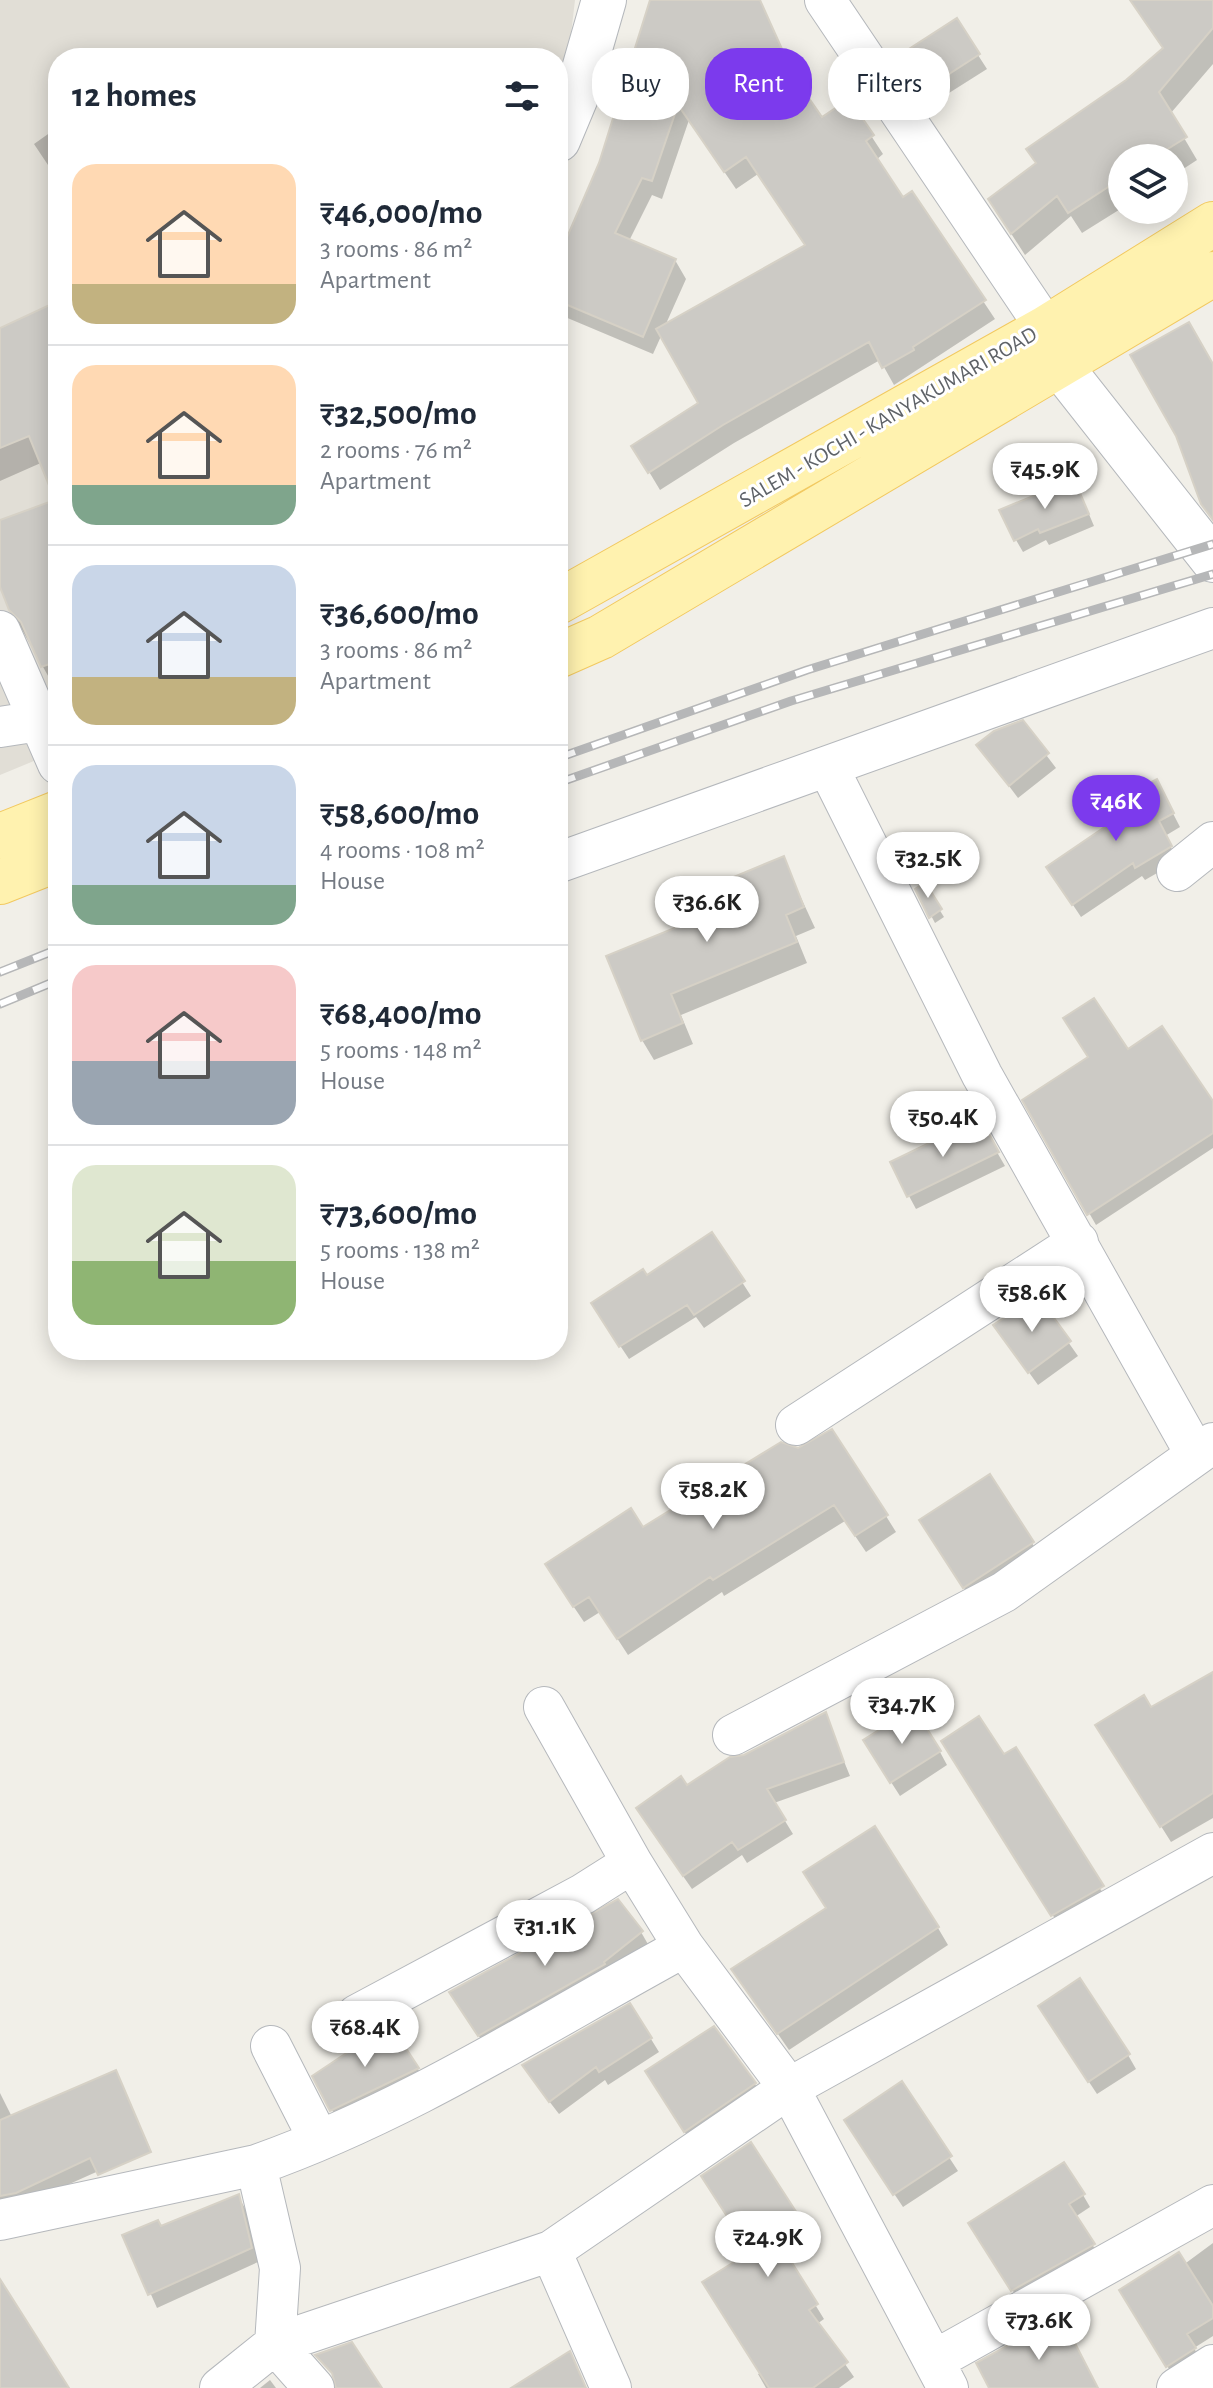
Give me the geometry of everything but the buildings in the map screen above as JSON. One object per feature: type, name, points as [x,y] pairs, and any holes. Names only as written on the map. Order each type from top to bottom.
[{"type":"main road","name":"SALEM - KOCHI - KANYAKUMARI ROAD","points":[[568,597],[1053,347],[1213,224]]},
{"type":"main road","points":[[568,652],[601,637],[1053,347],[1213,274]]},
{"type":"main road","points":[[0,836],[48,817]]},
{"type":"main road","points":[[0,882],[48,863]]},
{"type":"street","points":[[568,116],[604,0]]},
{"type":"street","points":[[825,0],[1053,347],[1200,543]]},
{"type":"street","points":[[568,859],[1213,628]]},
{"type":"street","points":[[0,631],[48,741]]},
{"type":"street","points":[[0,727],[39,721]]},
{"type":"street","points":[[733,1735],[1004,1592],[1204,1449],[1078,1242],[982,1075],[828,767]]},
{"type":"street","points":[[1177,871],[1213,842]]},
{"type":"street","points":[[796,1425],[1078,1242]]},
{"type":"street","points":[[544,1707],[632,1863],[684,1947],[789,2088],[942,2374],[1213,2205]]},
{"type":"street","points":[[220,2388],[275,2344],[551,2251],[789,2088],[1213,1853]]},
{"type":"street","points":[[357,2015],[583,1894],[632,1863]]},
{"type":"street","points":[[0,2220],[256,2165],[319,2140],[456,2075],[684,1947]]},
{"type":"street","points":[[271,2046],[319,2140]]},
{"type":"street","points":[[256,2165],[280,2268],[275,2344],[314,2388]]},
{"type":"street","points":[[551,2251],[611,2388]]},
{"type":"street","points":[[1177,2388],[1213,2365]]},
{"type":"shaded area","points":[[0,0],[575,0],[568,60],[568,48],[48,48],[48,755],[0,775]]},
{"type":"railway","points":[[568,754],[807,670],[1213,544]]},
{"type":"railway","points":[[568,779],[791,701],[1213,574]]},
{"type":"railway","points":[[0,972],[48,953]]},
{"type":"railway","points":[[0,1004],[48,984]]}]
